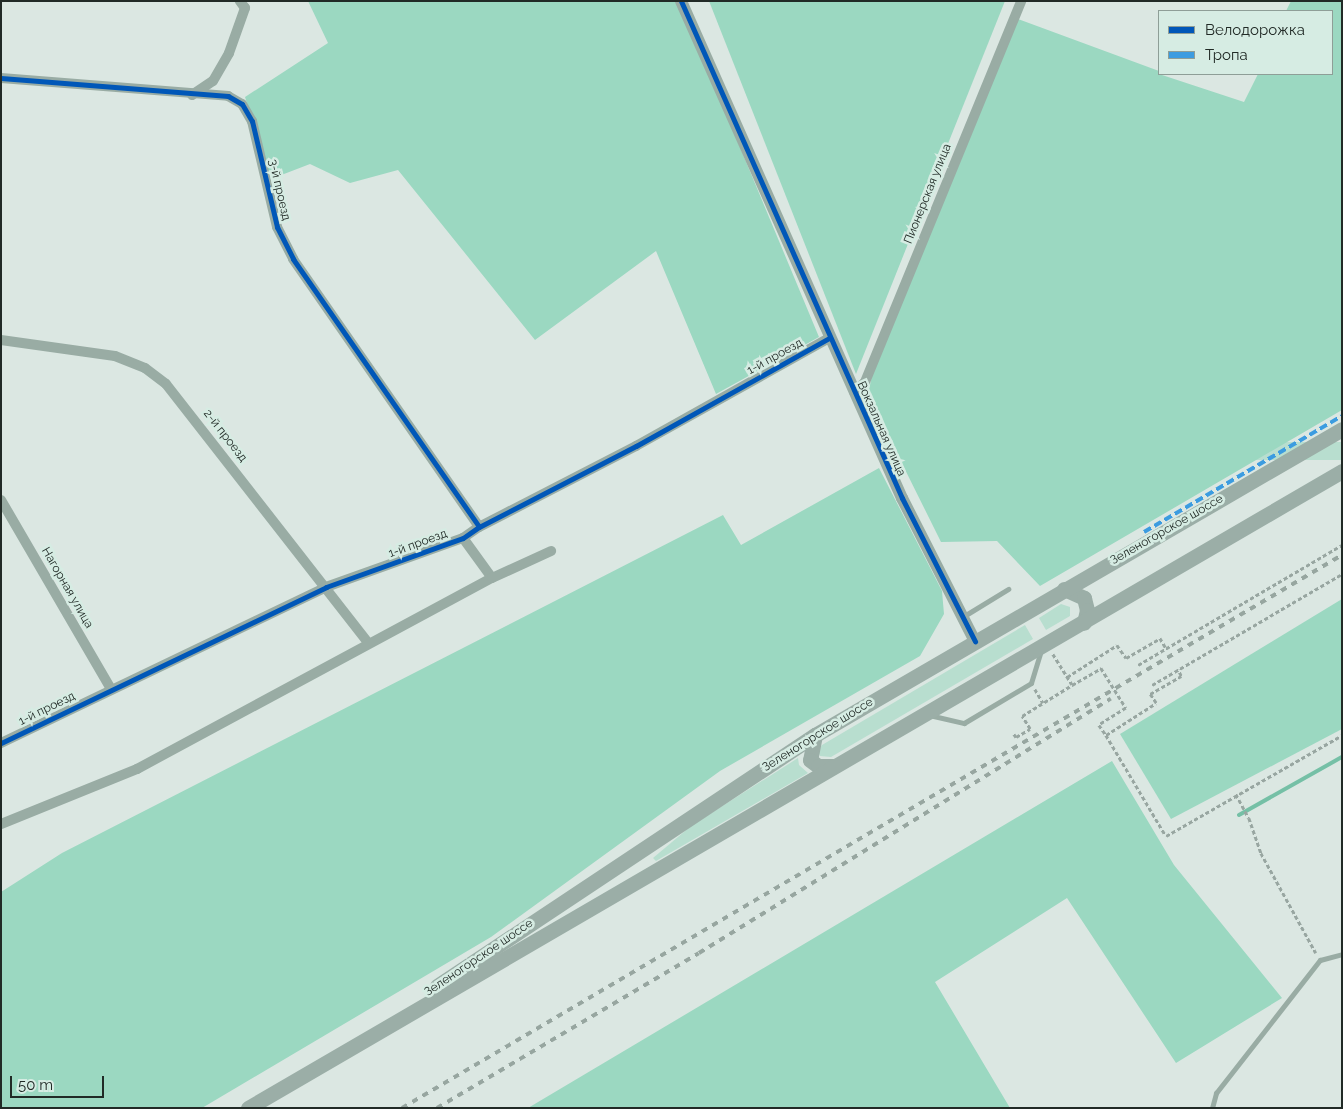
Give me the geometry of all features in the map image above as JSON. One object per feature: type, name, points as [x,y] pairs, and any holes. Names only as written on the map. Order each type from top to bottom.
[{"type":"main road","name":"Зеленогорское шоссе","points":[[311,1070],[815,735],[1342,429]]},
{"type":"main road","name":"Зеленогорское шоссе","points":[[248,1108],[834,766],[1084,623],[1342,471]]},
{"type":"main road","points":[[1064,589],[1084,598],[1087,610],[1084,623]]},
{"type":"main road","points":[[815,735],[810,760],[818,766],[834,766]]},
{"type":"street","points":[[192,95],[213,81],[229,53],[245,8],[240,1]]},
{"type":"street","name":"Вокзальная улица","points":[[681,1],[829,338],[902,498],[975,641]]},
{"type":"street","name":"Пионерская улица","points":[[854,392],[865,382],[1021,1]]},
{"type":"street","name":"3-й проезд","points":[[1,78],[192,95],[228,96],[242,104],[252,121],[277,227],[293,259],[479,527]]},
{"type":"street","name":"1-й проезд","points":[[1,743],[326,587],[463,538],[479,527],[636,446],[829,338]]},
{"type":"street","name":"2-й проезд","points":[[1,340],[115,356],[145,368],[166,384],[368,643]]},
{"type":"street","name":"Нагорная улица","points":[[1,500],[111,689]]},
{"type":"street","points":[[463,538],[492,578]]},
{"type":"street","points":[[1,824],[137,770],[368,643],[492,578],[551,551]]},
{"type":"lane","points":[[963,616],[1008,588]]},
{"type":"lane","points":[[926,714],[964,723],[1031,683],[1044,646]]},
{"type":"lane","points":[[1212,1108],[1216,1093],[1320,960],[1342,954]]},
{"type":"path","points":[[1138,665],[1342,546]]},
{"type":"path","points":[[1152,685],[1342,574]]},
{"type":"path","points":[[1066,677],[1117,645],[1126,658],[1160,638],[1166,648]]},
{"type":"path","points":[[1044,646],[1072,685]]},
{"type":"path","points":[[1014,734],[1016,738],[1030,729],[1022,716],[1101,668],[1126,708],[1099,725],[1166,836],[1236,794],[1342,735]]},
{"type":"path","points":[[1106,735],[1156,703],[1150,694],[1181,676],[1178,670]]},
{"type":"path","points":[[1031,683],[1043,703]]},
{"type":"path","points":[[1236,794],[1249,818],[1261,853],[1320,960]]},
{"type":"green space","points":[[308,1],[679,1],[819,337],[716,394],[656,251],[535,340],[398,170],[350,183],[310,164],[271,179],[245,97],[328,43]]},
{"type":"green space","points":[[709,1],[1005,1],[856,374]]},
{"type":"green space","points":[[1291,1],[1342,1],[1342,410],[1040,586],[997,541],[941,542],[868,395],[872,375],[1018,19],[1158,71],[1158,75],[1244,102],[1258,75],[1333,75],[1333,10],[1286,10]]},
{"type":"green space","points":[[1049,442],[1342,442],[1342,460],[1049,460]]},
{"type":"green space","points":[[879,468],[942,591],[944,614],[920,656],[720,771],[491,937],[202,1108],[1,1108],[1,892],[62,853],[723,515],[741,545]]},
{"type":"green space","points":[[1342,599],[1342,729],[1171,819],[1120,734]]},
{"type":"green space","points":[[1061,604],[1070,607],[1070,616],[1046,630],[1039,618]]},
{"type":"green space","points":[[1025,625],[1033,639],[831,757],[820,756],[818,751],[822,745]]},
{"type":"green space","points":[[798,758],[799,765],[808,773],[656,861],[653,858],[691,826]]},
{"type":"green space","points":[[1112,761],[1174,865],[1282,998],[1176,1063],[1067,898],[935,982],[1010,1108],[528,1108]]},
{"type":"waterway","points":[[1239,815],[1342,757]]},
{"type":"railway","points":[[402,1108],[1342,555]]},
{"type":"railway","points":[[437,1108],[699,953],[1111,699]]},
{"type":"marked path","points":[[1144,532],[1342,416]]},
{"type":"cycle path","points":[[681,1],[902,498],[975,641]]},
{"type":"cycle path","points":[[1,78],[228,96],[242,104],[252,121],[277,227],[293,259],[479,527]]},
{"type":"cycle path","points":[[1,743],[326,587],[463,538],[479,527],[636,446],[829,338]]}]
